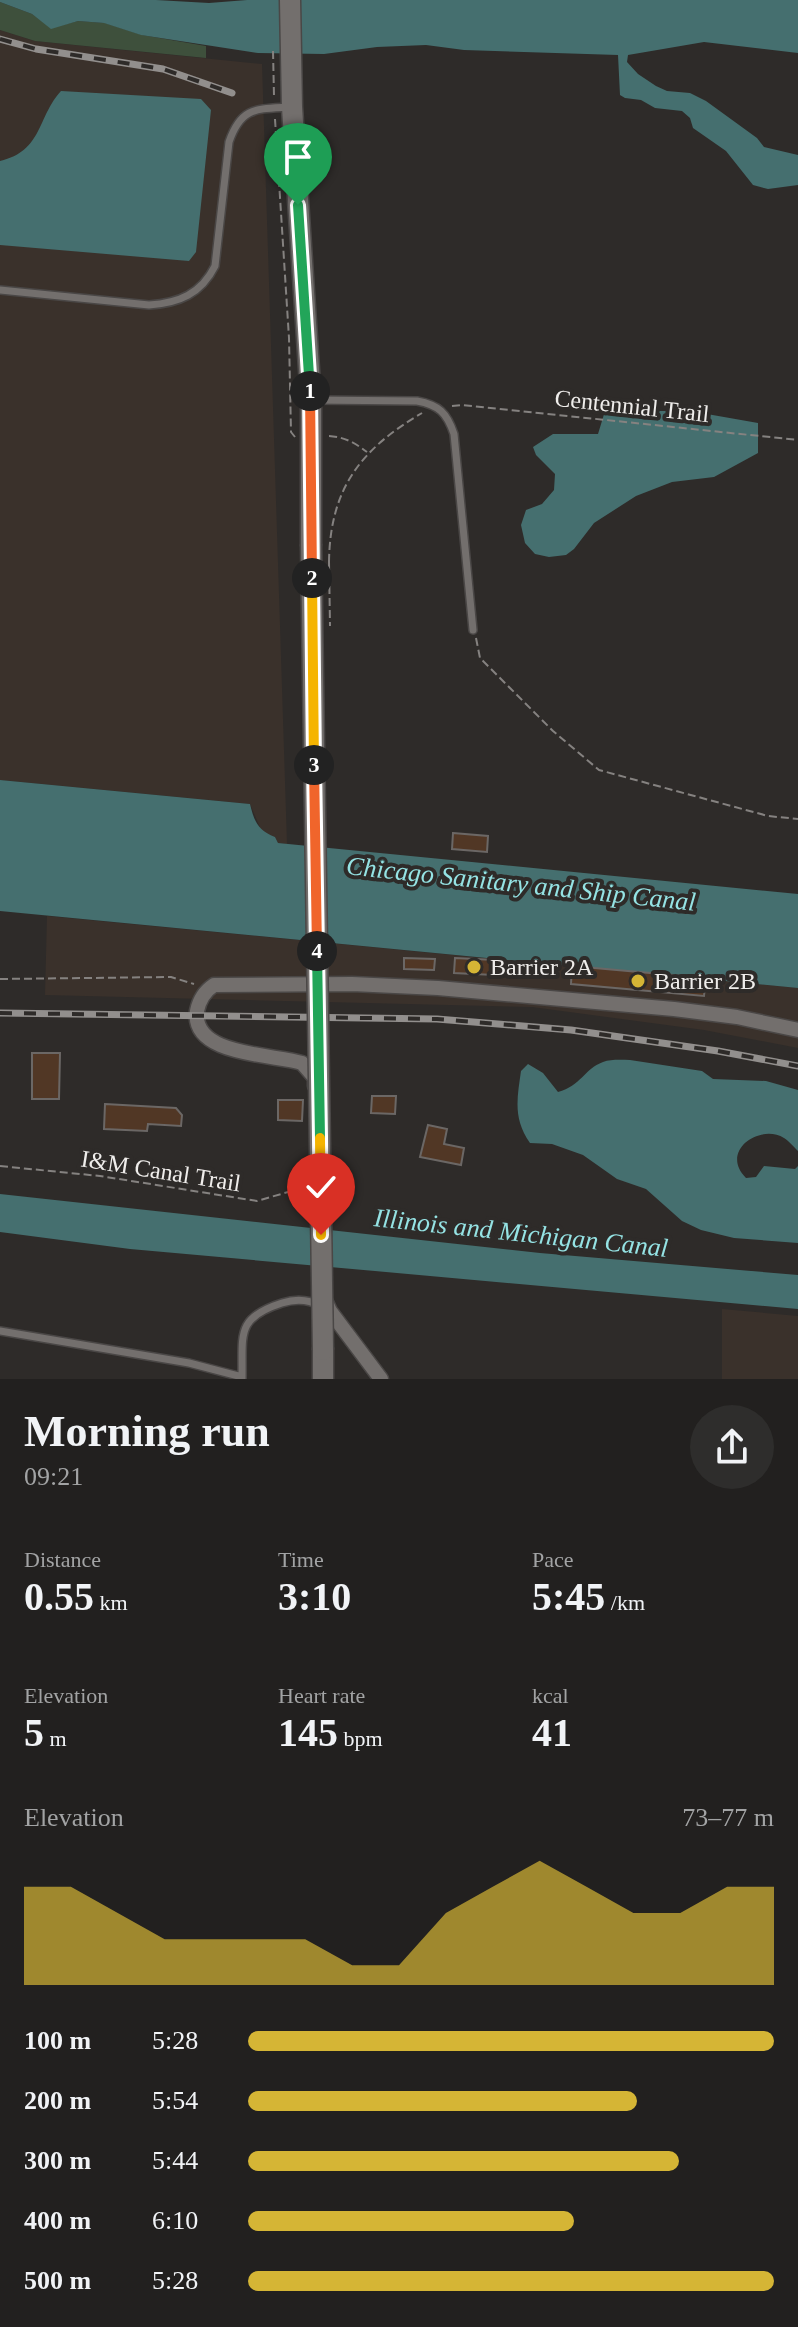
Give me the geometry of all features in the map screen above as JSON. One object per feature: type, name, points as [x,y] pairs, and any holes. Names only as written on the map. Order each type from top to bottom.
[{"type":"main road","points":[[290,0],[282,73],[283,108],[311,400],[323,1379]]},
{"type":"street","points":[[381,1379],[330,1311],[316,1272],[315,1078],[302,1063],[229,1049],[207,1038],[200,1029],[197,1017],[197,1009],[206,990],[214,985],[352,984],[438,988],[674,1009],[737,1017],[798,1030]]},
{"type":"lane","points":[[0,290],[149,305],[168,304],[198,291],[208,281],[215,266],[229,142],[235,125],[244,115],[256,109],[283,108]]},
{"type":"lane","points":[[311,400],[417,401],[431,404],[448,417],[454,434],[473,630]]},
{"type":"lane","points":[[0,1331],[189,1363],[242,1378],[243,1337],[247,1322],[255,1313],[303,1299],[330,1311]]},
{"type":"path","points":[[282,73],[293,437]]},
{"type":"path","name":"Centennial Trail","points":[[462,405],[798,440]]},
{"type":"path","points":[[329,562],[329,532],[335,510],[353,472],[368,452],[422,413]]},
{"type":"path","points":[[329,436],[341,437],[368,452]]},
{"type":"path","points":[[473,630],[480,658],[553,731],[599,770],[768,816],[798,819]]},
{"type":"path","points":[[0,979],[171,977],[206,990]]},
{"type":"path","name":"I&M Canal Trail","points":[[0,1166],[100,1176],[257,1201],[282,1196],[315,1183]]},
{"type":"shaded area","points":[[0,30],[35,41],[262,64],[287,844],[278,843],[275,837],[262,832],[250,804],[0,780]]},
{"type":"shaded area","points":[[47,916],[798,988],[798,1048],[704,1030],[532,1007],[45,995]]},
{"type":"shaded area","points":[[722,1309],[798,1316],[798,1379],[722,1379]]},
{"type":"green space","points":[[0,2],[32,14],[51,28],[78,21],[105,23],[142,35],[206,46],[206,58],[35,41],[0,30]]},
{"type":"water","points":[[0,0],[209,3],[247,0],[798,0],[798,53],[704,42],[628,55],[627,62],[656,86],[667,91],[690,93],[706,101],[757,138],[764,147],[798,155],[798,185],[768,189],[753,185],[726,151],[693,128],[690,118],[682,111],[655,108],[641,100],[620,95],[618,55],[464,50],[426,45],[324,54],[258,53],[141,35],[104,23],[78,21],[51,29],[32,14]]},
{"type":"water","points":[[61,91],[201,99],[211,110],[196,252],[189,261],[0,245],[0,161],[24,150],[32,141]]},
{"type":"water","points":[[605,411],[690,411],[758,423],[758,453],[714,477],[672,482],[636,496],[594,523],[566,555],[549,557],[535,554],[525,543],[521,525],[526,510],[542,504],[554,490],[555,474],[536,455],[533,447],[553,434],[598,434]]},
{"type":"water","name":"Chicago Sanitary and Ship Canal","points":[[0,780],[250,804],[258,825],[275,837],[278,843],[798,894],[798,988],[0,911]]},
{"type":"water","points":[[630,1060],[702,1071],[713,1079],[766,1081],[798,1090],[798,1151],[784,1138],[764,1134],[746,1142],[737,1158],[746,1178],[756,1177],[764,1166],[795,1169],[798,1166],[798,1243],[734,1238],[701,1230],[682,1221],[646,1189],[617,1179],[583,1155],[552,1144],[530,1143],[521,1126],[518,1108],[521,1071],[528,1064],[543,1073],[558,1092],[572,1086],[603,1062]]},
{"type":"water","name":"Illinois and Michigan Canal","points":[[0,1194],[540,1253],[798,1275],[798,1309],[130,1249],[0,1232]]},
{"type":"building","points":[[453,833],[488,836],[487,852],[452,849]]},
{"type":"building","points":[[404,958],[435,959],[434,970],[404,969]]},
{"type":"building","name":"Barrier 2A","points":[[455,958],[495,960],[494,975],[454,973]]},
{"type":"building","name":"Barrier 2B","points":[[572,966],[706,978],[704,996],[571,984]]},
{"type":"building","points":[[32,1053],[60,1053],[59,1099],[32,1099]]},
{"type":"building","points":[[372,1096],[396,1096],[395,1114],[371,1113]]},
{"type":"building","points":[[278,1100],[303,1100],[302,1121],[278,1120]]},
{"type":"building","points":[[105,1104],[176,1108],[182,1115],[181,1126],[148,1124],[147,1131],[104,1129]]},
{"type":"building","points":[[428,1125],[447,1129],[444,1144],[464,1148],[461,1165],[420,1157]]},
{"type":"railway","points":[[0,39],[36,49],[163,69],[232,93]]},
{"type":"railway","points":[[0,1013],[437,1019],[571,1030],[798,1066]]},
{"type":"place","name":"Barrier 2A","points":[[474,967]]},
{"type":"place","name":"Barrier 2B","points":[[638,981]]},
{"type":"route","points":[[298,205],[311,400],[321,1235]]}]
